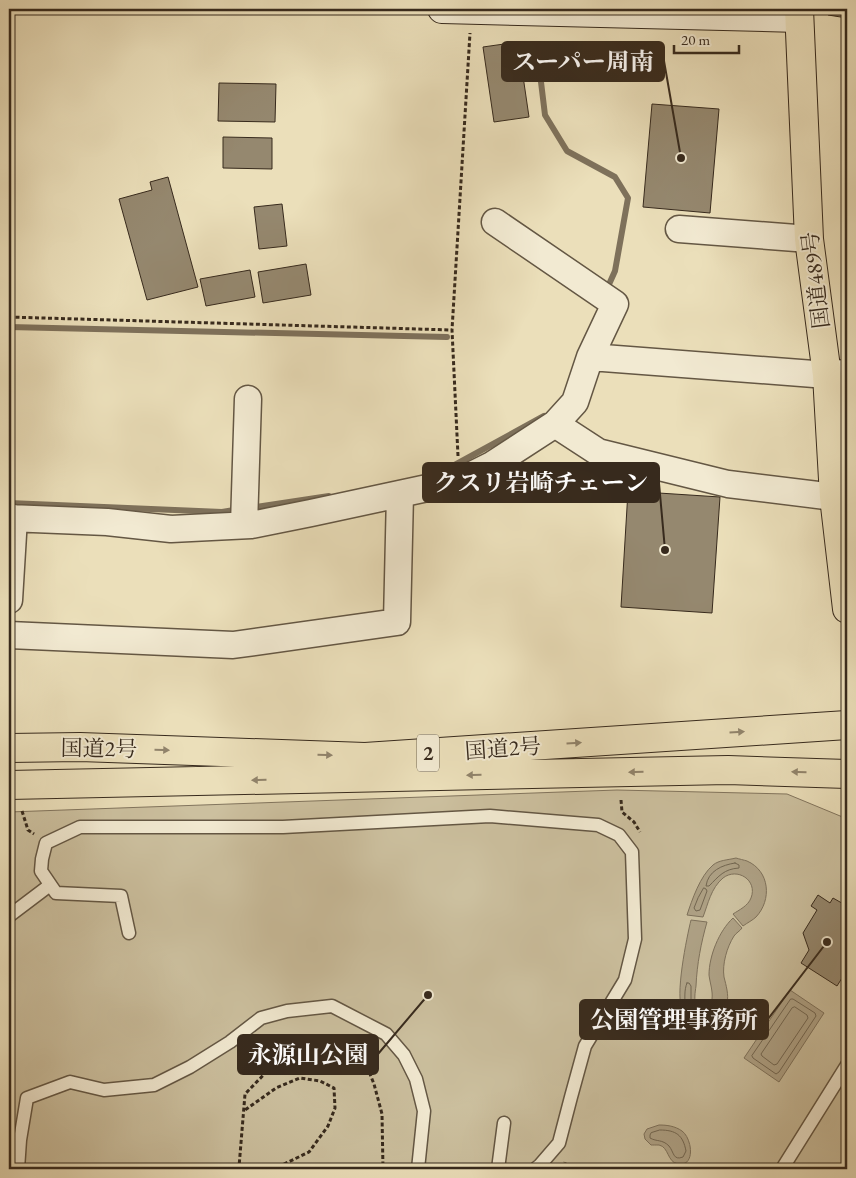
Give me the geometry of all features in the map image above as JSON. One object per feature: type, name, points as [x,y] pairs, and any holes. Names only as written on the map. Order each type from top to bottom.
[{"type":"highway","name":"国道489号","points":[[799,14],[809,239],[837,374],[834,497],[847,609]]},
{"type":"highway","name":"国道2号","points":[[9,748],[80,747],[366,757],[847,725]]},
{"type":"highway","name":"国道2号","points":[[9,785],[728,770],[847,774]]},
{"type":"street","points":[[442,9],[799,14]]},
{"type":"street","points":[[9,600],[11,518],[107,522],[171,529],[244,525],[312,514],[460,481],[492,465],[554,424],[575,402],[590,357],[615,304],[496,222]]},
{"type":"street","points":[[679,229],[809,239]]},
{"type":"street","points":[[590,357],[837,374]]},
{"type":"street","points":[[244,525],[248,399]]},
{"type":"street","points":[[554,424],[598,452],[728,484],[834,497]]},
{"type":"street","points":[[9,635],[232,646],[397,622],[400,494]]},
{"type":"lane","points":[[128,933],[121,896],[56,893],[41,871],[46,843],[80,827],[284,827],[490,816],[598,825],[619,834],[632,852],[635,939],[625,980],[585,1046],[570,1097],[560,1143],[535,1169]]},
{"type":"lane","points":[[9,916],[50,885]]},
{"type":"lane","points":[[18,1169],[20,1140],[27,1098],[70,1082],[104,1090],[154,1085],[190,1067],[230,1042],[261,1018],[287,1011],[332,1006],[386,1034],[404,1055],[416,1079],[424,1111],[418,1169]]},
{"type":"lane","points":[[782,1169],[847,1064]]},
{"type":"lane","points":[[498,1169],[504,1122]]},
{"type":"path","points":[[460,481],[452,330],[471,9]]},
{"type":"path","points":[[9,317],[452,330]]},
{"type":"path","points":[[22,812],[28,830],[46,843]]},
{"type":"path","points":[[244,1110],[276,1088],[300,1078],[320,1081],[334,1088],[335,1108],[328,1126],[309,1152],[278,1167],[238,1168],[245,1094],[278,1060],[298,1046],[315,1045],[348,1055],[368,1070],[374,1084],[382,1114],[383,1169]]},
{"type":"shaded area","points":[[617,790],[787,794],[847,820],[847,1169],[9,1169],[9,812]]},
{"type":"water","points":[[736,858],[747,861],[755,866],[764,879],[766,886],[765,902],[756,917],[743,926],[733,914],[748,903],[752,892],[752,886],[745,877],[734,874],[723,878],[716,886],[710,896],[703,917],[687,915],[697,888],[708,870],[718,862]]},
{"type":"water","points":[[733,918],[742,928],[731,940],[724,961],[727,1004],[716,1018],[706,1023],[701,1023],[691,1019],[683,1010],[680,994],[682,967],[691,920],[707,922],[697,970],[695,994],[696,1006],[701,1009],[708,1006],[712,999],[709,968],[713,952],[723,930]]},
{"type":"water","points":[[790,990],[824,1013],[779,1082],[744,1058]]},
{"type":"water","points":[[659,1125],[674,1127],[685,1135],[690,1145],[690,1157],[684,1164],[674,1163],[662,1146],[651,1145],[645,1139],[644,1134],[647,1129]]},
{"type":"building","points":[[829,9],[847,9],[847,18],[828,15]]},
{"type":"building","points":[[518,42],[529,117],[494,122],[483,47]]},
{"type":"building","points":[[219,83],[276,84],[275,122],[218,121]]},
{"type":"building","points":[[652,104],[719,109],[710,213],[643,207]]},
{"type":"building","points":[[223,137],[272,138],[272,169],[223,168]]},
{"type":"building","points":[[168,177],[198,287],[147,300],[119,199],[152,190],[150,182]]},
{"type":"building","points":[[282,204],[287,246],[259,249],[254,207]]},
{"type":"building","points":[[306,264],[311,295],[263,303],[258,272]]},
{"type":"building","points":[[250,270],[255,297],[206,306],[200,279]]},
{"type":"building","points":[[628,491],[720,497],[712,613],[621,607]]},
{"type":"building","points":[[818,895],[830,903],[833,898],[847,906],[847,919],[845,923],[847,934],[847,970],[837,986],[801,963],[809,950],[803,933],[817,910],[811,906]]},
{"type":"waterway","points":[[537,49],[545,115],[567,151],[615,177],[628,198],[615,271],[606,291]]},
{"type":"waterway","points":[[9,327],[447,337]]},
{"type":"waterway","points":[[436,473],[440,473],[544,416]]},
{"type":"waterway","points":[[250,508],[329,496]]},
{"type":"waterway","points":[[9,503],[222,512],[240,509]]},
{"type":"place","name":"スーパー周南","points":[[681,158]]},
{"type":"place","name":"クスリ岩崎チェーン","points":[[665,550]]},
{"type":"place","name":"公園管理事務所","points":[[827,942]]},
{"type":"place","name":"永源山公園","points":[[428,995]]}]
